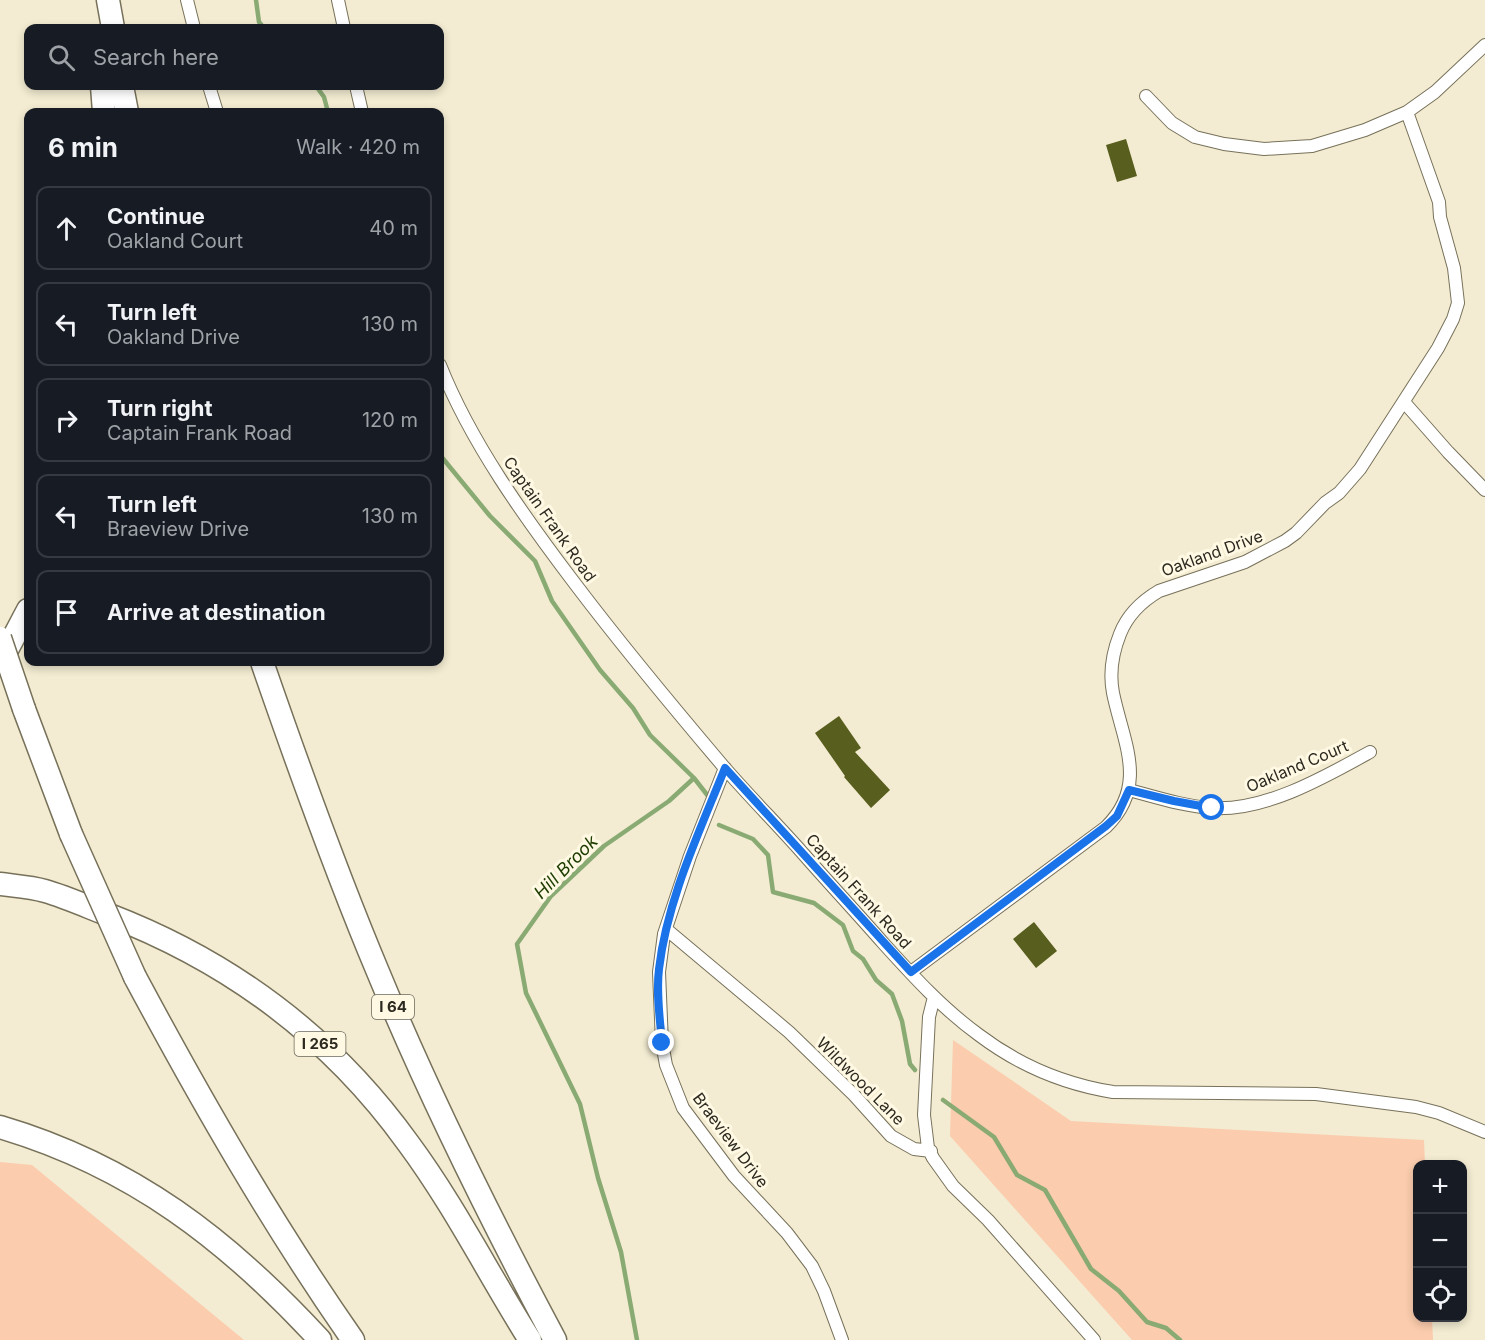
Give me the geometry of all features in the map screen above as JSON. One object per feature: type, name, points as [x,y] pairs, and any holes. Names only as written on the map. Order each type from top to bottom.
[{"type":"highway","points":[[96,0],[98,24]]},
{"type":"highway","points":[[108,0],[112,24]]},
{"type":"highway","points":[[102,90],[104,108]]},
{"type":"highway","points":[[123,90],[126,108]]},
{"type":"highway","points":[[0,663],[24,618]]},
{"type":"highway","points":[[0,638],[71,834],[135,977],[241,1168],[310,1278],[353,1340]]},
{"type":"highway","name":"I 64","points":[[263,666],[337,871],[395,1012],[492,1220],[555,1340]]},
{"type":"highway","name":"I 265","points":[[0,884],[45,891],[142,928],[188,950],[233,976],[312,1036],[353,1077],[408,1143],[530,1340]]},
{"type":"highway","points":[[0,1127],[78,1155],[176,1210],[220,1243],[261,1280],[320,1340]]},
{"type":"street","points":[[187,0],[193,24]]},
{"type":"street","points":[[338,0],[343,24]]},
{"type":"street","points":[[1146,96],[1172,123],[1196,137],[1224,144],[1264,149],[1312,146],[1365,130],[1407,112],[1435,92],[1485,45]]},
{"type":"street","points":[[210,90],[216,108]]},
{"type":"street","points":[[357,90],[361,108]]},
{"type":"street","name":"Oakland Drive","points":[[911,972],[1117,816],[1129,790],[1130,758],[1113,693],[1112,665],[1113,652],[1130,616],[1147,598],[1159,591],[1245,562],[1273,549],[1296,533],[1325,503],[1339,493],[1360,469],[1442,341],[1454,319],[1458,303],[1454,268],[1440,217],[1439,202],[1407,112]]},
{"type":"street","name":"Captain Frank Road","points":[[444,373],[489,460],[522,511],[606,625],[725,768],[934,997],[962,1023],[999,1050],[1043,1073],[1081,1086],[1113,1092],[1316,1094],[1416,1107],[1439,1113],[1485,1132]]},
{"type":"street","points":[[1404,402],[1485,490]]},
{"type":"street","name":"Oakland Court","points":[[1129,790],[1199,806],[1252,805],[1291,791],[1370,752]]},
{"type":"street","name":"Braeview Drive","points":[[725,768],[690,856],[666,929],[659,972],[662,1043],[673,1086],[683,1108],[734,1176],[787,1233],[812,1266],[842,1340]]},
{"type":"street","name":"Wildwood Lane","points":[[666,929],[789,1032],[854,1095],[891,1136],[914,1149],[931,1152]]},
{"type":"street","points":[[934,997],[929,1017],[924,1114],[926,1137],[933,1158],[953,1186],[988,1220],[1094,1340]]},
{"type":"shaded area","points":[[953,1040],[1071,1121],[1424,1140],[1425,1160],[1413,1160],[1413,1322],[1432,1322],[1433,1340],[1132,1340],[950,1136]]},
{"type":"shaded area","points":[[0,1162],[32,1165],[244,1340],[0,1340]]},
{"type":"building","points":[[1126,139],[1137,176],[1117,182],[1106,145]]},
{"type":"building","points":[[839,716],[861,748],[855,752],[890,790],[871,808],[844,777],[815,733]]},
{"type":"building","points":[[1034,922],[1057,951],[1036,968],[1013,939]]},
{"type":"waterway","points":[[256,0],[261,24]]},
{"type":"waterway","points":[[319,90],[327,108]]},
{"type":"waterway","points":[[444,460],[490,516],[535,561],[552,601],[600,670],[633,708],[650,735],[694,778],[708,796]]},
{"type":"waterway","name":"Hill Brook","points":[[637,1340],[621,1252],[598,1178],[580,1104],[526,993],[517,944],[551,896],[604,846],[669,801],[694,778]]},
{"type":"waterway","points":[[719,825],[753,839],[768,855],[773,892],[814,903],[843,925],[853,951],[863,959],[876,980],[892,994],[902,1021],[910,1064],[915,1070]]},
{"type":"waterway","points":[[943,1100],[994,1137],[1017,1175],[1045,1190],[1091,1269],[1119,1291],[1147,1322],[1166,1328],[1180,1340]]},
{"type":"route","points":[[662,1043],[659,972],[664,934],[690,856],[725,768],[911,972],[1106,826],[1117,816],[1129,790],[1212,808]]}]
